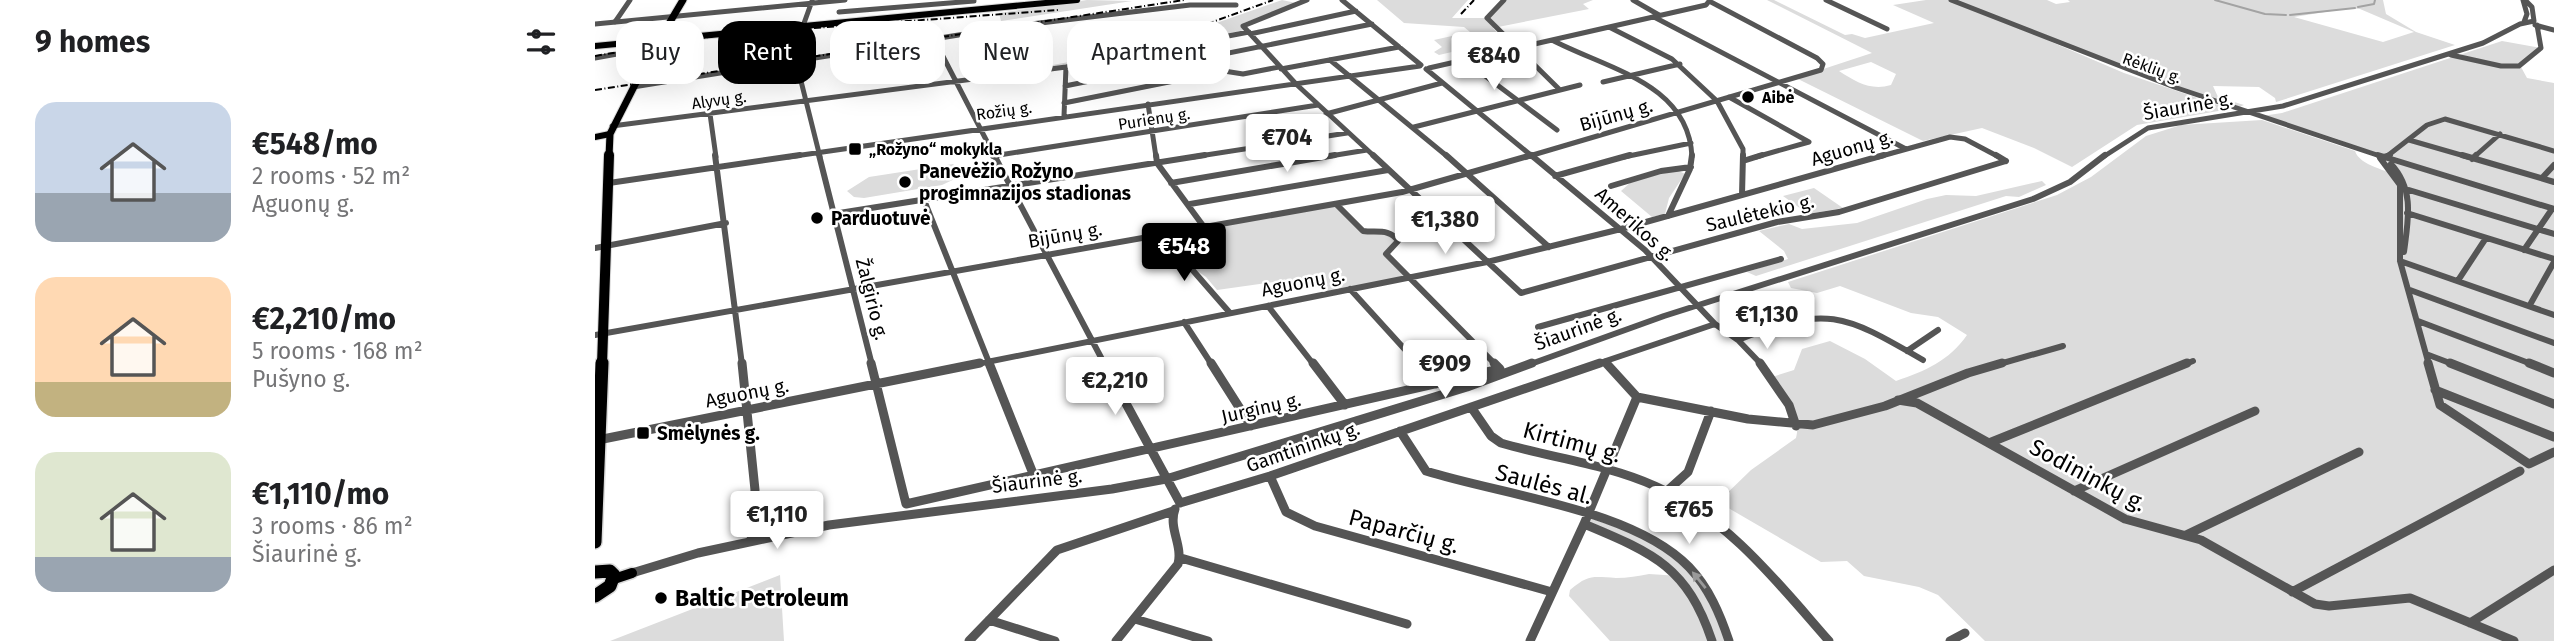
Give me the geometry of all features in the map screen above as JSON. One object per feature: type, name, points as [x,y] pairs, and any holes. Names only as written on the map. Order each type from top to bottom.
[{"type":"highway","points":[[671,21],[683,0]]},
{"type":"highway","points":[[595,542],[599,335],[608,245],[611,130],[635,84]]},
{"type":"highway","points":[[595,572],[610,571],[614,579],[595,596]]},
{"type":"main road","points":[[1054,2],[1065,0]]},
{"type":"main road","points":[[816,24],[1077,0]]},
{"type":"main road","points":[[595,47],[616,44]]},
{"type":"main road","points":[[595,137],[611,130]]},
{"type":"main road","name":"Šiaurinė g.","points":[[614,579],[632,573]]},
{"type":"street","points":[[615,22],[630,0]]},
{"type":"street","points":[[595,24],[845,0]]},
{"type":"street","points":[[1307,0],[1243,26],[1326,114],[1487,262]]},
{"type":"street","name":"Amerikos g.","points":[[1342,0],[1621,229],[1651,257],[1715,324],[1738,340],[1761,365],[1789,405],[1796,426]]},
{"type":"street","points":[[1504,0],[1487,18],[1556,90]]},
{"type":"street","points":[[1633,0],[1779,83],[1907,149]]},
{"type":"street","points":[[1825,0],[1887,29]]},
{"type":"street","name":"Rėklių g.","points":[[1951,0],[2111,66],[2385,159]]},
{"type":"street","points":[[2524,0],[2527,14],[2524,22],[2554,30]]},
{"type":"street","points":[[969,9],[975,1]]},
{"type":"street","points":[[839,12],[975,1]]},
{"type":"street","name":"Rožių g.","points":[[609,183],[1349,75],[1443,64],[1700,6],[1710,1]]},
{"type":"street","name":"Bijūnų g.","points":[[599,335],[1409,190],[1678,114],[1821,69],[1821,61],[1710,1]]},
{"type":"street","points":[[805,21],[811,2]]},
{"type":"street","points":[[945,37],[1190,5],[1236,5]]},
{"type":"street","name":"Alyvų g.","points":[[1230,36],[1356,11]]},
{"type":"street","name":"Šiaurinė g.","points":[[632,573],[698,553],[829,525],[1112,489],[1166,479],[1467,387],[1697,305],[2045,194],[2070,183],[2127,139],[2148,128],[2247,114],[2283,106],[2487,42],[2524,22]]},
{"type":"street","points":[[1230,53],[1372,24]]},
{"type":"street","points":[[2449,54],[2501,66],[2519,66],[2541,48],[2537,25]]},
{"type":"street","points":[[1609,27],[1680,64],[1717,101],[1743,149],[1742,195]]},
{"type":"street","points":[[1552,40],[1574,54],[1635,76],[1663,94],[1678,114],[1687,128],[1691,143],[1691,167],[1668,216]]},
{"type":"street","points":[[1230,72],[1243,74],[1399,47]]},
{"type":"street","points":[[595,58],[616,55]]},
{"type":"street","points":[[1330,60],[1414,127],[1540,236],[1549,247]]},
{"type":"street","points":[[1464,60],[1557,130]]},
{"type":"street","points":[[945,62],[1045,255],[1166,479],[1176,507],[1172,526],[1181,558],[1174,572],[1117,641]]},
{"type":"street","points":[[1603,82],[1680,64]]},
{"type":"street","points":[[1064,116],[1066,67]]},
{"type":"street","name":"Alyvų g.","points":[[611,130],[710,114],[1066,67]]},
{"type":"street","points":[[633,87],[718,73]]},
{"type":"street","points":[[1326,114],[1442,83]]},
{"type":"street","name":"Žalgirio g.","points":[[801,84],[906,505]]},
{"type":"street","points":[[1065,86],[1075,84]]},
{"type":"street","points":[[1064,103],[1161,84]]},
{"type":"street","points":[[1414,127],[1580,85]]},
{"type":"street","points":[[1729,97],[1808,142],[1743,161]]},
{"type":"street","points":[[1148,104],[1150,132],[1157,163],[1190,204],[1204,227]]},
{"type":"street","name":"Purienų g.","points":[[993,156],[1318,105]]},
{"type":"street","points":[[710,114],[719,167],[748,409],[755,490],[751,536]]},
{"type":"street","points":[[2385,159],[2430,122],[2440,119],[2554,151]]},
{"type":"street","points":[[833,214],[1347,133]]},
{"type":"street","points":[[2472,159],[2500,134]]},
{"type":"street","name":"Aguonų g.","points":[[597,441],[1487,262],[1621,229],[1957,137],[2006,161]]},
{"type":"street","points":[[2409,140],[2554,182]]},
{"type":"street","points":[[1555,176],[1657,148],[1691,143]]},
{"type":"street","points":[[1171,183],[1367,150]]},
{"type":"street","points":[[2385,159],[2404,177],[2409,190],[2404,252]]},
{"type":"street","points":[[2385,159],[2553,208],[2524,250]]},
{"type":"street","points":[[2385,159],[2400,185],[2400,261],[2440,405],[2529,464],[2554,452]]},
{"type":"street","name":"Saulėtekio g.","points":[[1487,262],[1521,293],[1777,222],[1839,212],[2006,161]]},
{"type":"street","points":[[2542,178],[2554,165]]},
{"type":"street","points":[[1611,186],[1661,171],[1691,167]]},
{"type":"street","points":[[1190,204],[1388,170]]},
{"type":"street","points":[[2409,190],[2554,234]]},
{"type":"street","points":[[924,200],[1034,476]]},
{"type":"street","points":[[1336,204],[1363,231],[1388,231],[1395,235],[1398,241],[1386,254],[1409,277]]},
{"type":"street","points":[[2407,213],[2554,261],[2531,303]]},
{"type":"street","points":[[595,248],[726,223]]},
{"type":"street","points":[[1162,235],[1186,268],[1202,279],[1230,313]]},
{"type":"street","points":[[2459,279],[2486,238]]},
{"type":"street","points":[[1538,327],[1781,259]]},
{"type":"street","points":[[2400,261],[2554,315]]},
{"type":"street","name":"Jurginų g.","points":[[906,505],[1500,369],[1409,277]]},
{"type":"street","points":[[1350,289],[1436,383]]},
{"type":"street","points":[[2410,290],[2554,343]]},
{"type":"street","points":[[1268,306],[1345,405]]},
{"type":"street","points":[[1738,340],[1807,317],[1843,321],[1865,327],[1923,360]]},
{"type":"street","points":[[2418,321],[2554,373]]},
{"type":"street","points":[[1184,322],[1251,426]]},
{"type":"street","name":"Gamtininkų g.","points":[[969,641],[1056,551],[1176,507],[1715,324]]},
{"type":"street","points":[[1907,351],[1938,330]]},
{"type":"street","points":[[1605,362],[1637,397],[1796,426],[1827,423],[1968,373],[2063,346]]},
{"type":"street","points":[[2426,354],[2554,404]]},
{"type":"street","points":[[1989,443],[2193,360]]},
{"type":"street","points":[[2435,390],[2554,437]]},
{"type":"street","points":[[1530,641],[1586,519],[1637,397]]},
{"type":"street","name":"Sodininkų g.","points":[[1898,400],[1917,403],[2134,523],[2186,535],[2218,548],[2315,604],[2329,606],[2410,598],[2514,641]]},
{"type":"street","name":"Kirtimų g.","points":[[1471,407],[1492,436],[1501,443],[1606,470],[1667,491],[1706,513],[1729,533],[1829,641]]},
{"type":"street","points":[[1667,491],[1688,472],[1711,411]]},
{"type":"street","points":[[2074,491],[2255,411]]},
{"type":"street","name":"Saulės al.","points":[[1400,431],[1426,471],[1623,528],[1677,555],[1701,582],[1718,607],[1728,641]]},
{"type":"street","points":[[2186,535],[2359,452]]},
{"type":"street","points":[[2292,592],[2520,471]]},
{"type":"street","name":"Paparčių g.","points":[[1270,476],[1286,512],[1315,526],[1552,592]]},
{"type":"street","name":"Saulės al.","points":[[1586,519],[1655,556],[1680,576],[1703,609],[1711,641]]},
{"type":"street","points":[[1181,558],[1407,624]]},
{"type":"street","points":[[2470,623],[2554,570]]},
{"type":"street","points":[[1135,619],[1208,641]]},
{"type":"street","points":[[989,620],[1055,641]]},
{"type":"street","points":[[1950,641],[1965,633]]},
{"type":"shaded area","points":[[1087,0],[1132,1],[1001,21],[999,13]]},
{"type":"shaded area","points":[[1282,0],[1296,3],[1244,23],[1245,30],[1230,33],[1230,21],[1222,21]]},
{"type":"shaded area","points":[[1377,0],[1468,0],[1452,18],[1489,18],[1507,0],[1593,0],[1583,4],[1589,9],[1493,28],[1503,40],[1439,55],[1434,52],[1442,47],[1434,40],[1470,32],[1464,27],[1404,23]]},
{"type":"shaded area","points":[[1767,0],[1774,0],[1845,35],[1865,38],[1934,23],[1893,5],[1926,0],[2047,0],[2056,4],[2070,2],[2068,0],[2383,0],[2386,14],[2416,32],[2455,45],[2276,102],[2275,98],[2259,87],[2213,86],[2218,97],[2244,105],[2234,109],[2047,40],[2124,73],[2230,109],[2137,125],[2072,167],[2034,148],[1982,128],[1923,141],[1796,78],[1872,53]],"holes":[[[2350,8],[2360,9],[2414,32],[2383,42],[2294,17]],[[1871,62],[1896,74],[1891,85],[1870,86],[1839,71]]]},
{"type":"shaded area","points":[[2502,41],[2541,48],[2521,67],[2527,78],[2554,83],[2554,641],[1985,641],[1938,595],[1919,587],[1864,576],[1847,561],[1821,562],[1718,502],[1751,470],[1796,438],[1795,413],[1772,377],[1794,370],[1802,349],[1830,341],[1865,359],[1896,381],[1936,364],[1952,352],[1967,335],[1938,317],[1911,313],[1840,286],[1817,293],[1791,288],[1788,282],[2057,195],[2091,177],[2146,136],[2181,125],[2262,120],[2355,151],[2368,164],[2401,177],[2371,154],[2354,146],[2262,116],[2282,113]]},
{"type":"shaded area","points":[[1067,62],[1067,66],[1053,68],[1053,65]]},
{"type":"shaded area","name":"Panevėžio Rožyno progimnazijos stadionas","points":[[953,164],[961,172],[961,176],[942,185],[864,198],[854,197],[847,191],[869,177]]},
{"type":"shaded area","points":[[1677,170],[1685,174],[1669,198],[1665,214],[1652,217],[1621,191],[1632,181]]},
{"type":"shaded area","points":[[2042,181],[2046,185],[2019,197],[2006,196],[1756,276],[1747,272],[1788,259],[1784,251],[1759,231],[1789,224],[1802,229],[1857,223],[1927,199],[1946,195],[1976,196]]},
{"type":"shaded area","points":[[1814,188],[1843,208],[1808,214],[1783,196]]},
{"type":"shaded area","points":[[1335,205],[1362,233],[1384,232],[1395,239],[1383,255],[1405,277],[1325,292],[1322,284],[1274,282],[1217,290],[1206,277],[1190,266],[1167,235]]},
{"type":"shaded area","points":[[1589,518],[1649,542],[1690,570],[1708,595],[1726,641],[1713,641],[1704,609],[1682,576],[1589,525]]},
{"type":"shaded area","points":[[1649,574],[1680,576],[1712,641],[1610,641],[1569,596],[1570,590],[1591,578],[1624,578]]},
{"type":"shaded area","points":[[780,575],[784,641],[610,641]]},
{"type":"waterway","points":[[2215,0],[2265,14],[2286,15]]},
{"type":"waterway","points":[[2358,7],[2374,4],[2375,0]]},
{"type":"waterway","points":[[2290,15],[2355,8]]},
{"type":"railway","points":[[595,90],[1184,0]]},
{"type":"railway","points":[[1215,21],[1273,0]]},
{"type":"railway","points":[[1461,14],[1474,0]]},
{"type":"railway","points":[[595,56],[720,35],[1058,10]]},
{"type":"place","name":"Aibė","points":[[1748,97]]},
{"type":"place","name":"„Rožyno“ mokykla","points":[[855,149]]},
{"type":"place","name":"Panevėžio Rožyno progimnazijos stadionas","points":[[905,182]]},
{"type":"place","name":"Parduotuvė","points":[[817,218]]},
{"type":"place","name":"Smėlynės g.","points":[[643,433]]},
{"type":"place","name":"Baltic Petroleum","points":[[661,598]]}]
